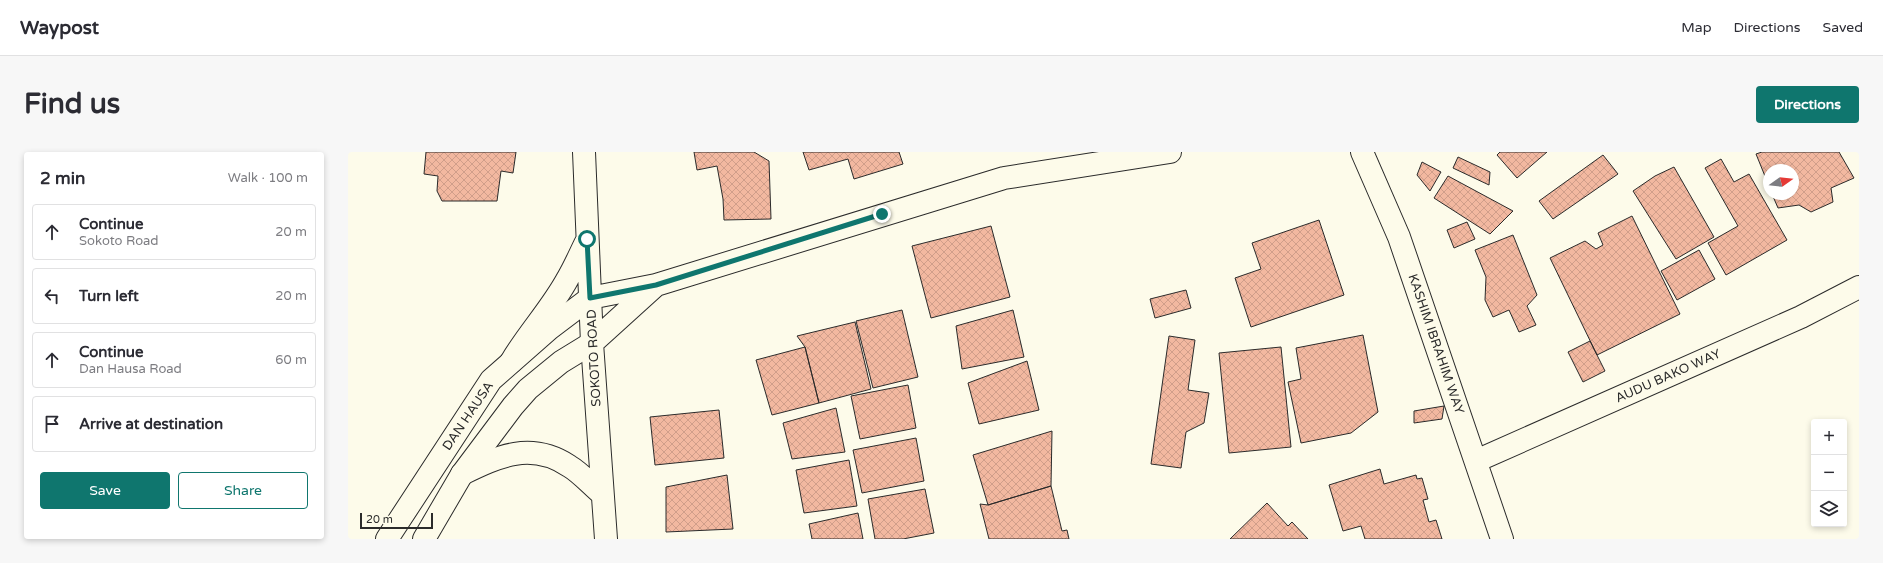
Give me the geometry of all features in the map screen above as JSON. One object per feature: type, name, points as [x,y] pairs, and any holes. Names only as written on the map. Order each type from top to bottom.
[{"type":"street","name":"SOKOTO ROAD","points":[[584,152],[592,343],[606,539]]},
{"type":"street","points":[[590,298],[656,285],[1004,178],[1170,152]]},
{"type":"street","name":"KASHIM IBRAHIM WAY","points":[[1362,152],[1399,236],[1502,539]]},
{"type":"street","points":[[511,362],[525,338],[568,279],[587,239]]},
{"type":"street","points":[[424,539],[462,474],[528,389],[561,362],[592,343],[656,285]]},
{"type":"street","name":"AUDU BAKO WAY","points":[[1476,461],[1802,317],[1859,287]]},
{"type":"street","name":"DAN HAUSA","points":[[387,539],[491,380],[549,329],[590,298]]},
{"type":"street","points":[[462,474],[490,461],[521,452],[546,454],[570,466],[602,494]]},
{"type":"building","points":[[426,152],[516,152],[513,173],[501,171],[497,201],[442,201],[437,191],[438,176],[424,174]]},
{"type":"building","points":[[694,152],[754,152],[769,161],[771,219],[724,220],[723,199],[717,166],[697,170]]},
{"type":"building","points":[[803,152],[899,152],[903,164],[854,179],[848,159],[809,170]]},
{"type":"building","points":[[1500,152],[1547,152],[1517,178],[1497,155]]},
{"type":"building","points":[[1762,152],[1839,152],[1854,178],[1831,188],[1833,202],[1811,212],[1799,205],[1778,208],[1775,200],[1799,200],[1799,164],[1763,164],[1763,171],[1756,154]]},
{"type":"building","points":[[1603,155],[1618,174],[1553,219],[1539,201]]},
{"type":"building","points":[[1458,157],[1490,172],[1489,185],[1453,168]]},
{"type":"building","points":[[1721,159],[1734,182],[1749,174],[1787,240],[1726,275],[1708,243],[1738,226],[1705,168]]},
{"type":"building","points":[[1422,162],[1441,172],[1430,191],[1417,175]]},
{"type":"building","points":[[1674,167],[1714,237],[1676,259],[1633,191],[1655,176]]},
{"type":"building","points":[[1448,176],[1513,211],[1490,234],[1434,198]]},
{"type":"building","points":[[1632,216],[1680,314],[1597,355],[1550,258],[1585,241],[1596,249],[1603,245],[1598,233]]},
{"type":"building","points":[[1319,220],[1344,295],[1251,327],[1235,278],[1261,269],[1252,243]]},
{"type":"building","points":[[1467,222],[1475,239],[1454,248],[1447,230]]},
{"type":"building","points":[[991,226],[1010,297],[931,318],[912,246]]},
{"type":"building","points":[[1513,235],[1537,295],[1527,306],[1536,325],[1519,332],[1509,310],[1493,317],[1485,300],[1486,277],[1475,250]]},
{"type":"building","points":[[1699,250],[1715,279],[1677,300],[1661,271]]},
{"type":"building","points":[[1186,290],[1191,308],[1155,318],[1150,299]]},
{"type":"building","points":[[902,310],[918,377],[873,388],[856,321]]},
{"type":"building","points":[[1013,310],[1024,357],[962,369],[956,326]]},
{"type":"building","points":[[855,322],[871,389],[819,403],[805,347],[797,336]]},
{"type":"building","points":[[1363,335],[1378,412],[1351,433],[1301,443],[1288,382],[1301,379],[1296,348]]},
{"type":"building","points":[[1169,336],[1195,340],[1188,390],[1209,393],[1204,423],[1186,432],[1181,468],[1151,464]]},
{"type":"building","points":[[1590,341],[1605,371],[1583,382],[1568,352]]},
{"type":"building","points":[[805,347],[819,403],[772,415],[756,360]]},
{"type":"building","points":[[1281,347],[1291,447],[1229,453],[1219,353]]},
{"type":"building","points":[[1027,361],[1039,410],[979,424],[968,383]]},
{"type":"building","points":[[908,385],[916,428],[860,439],[851,396]]},
{"type":"building","points":[[1444,406],[1442,419],[1414,423],[1414,411]]},
{"type":"building","points":[[836,408],[845,452],[792,459],[783,423]]},
{"type":"building","points":[[719,410],[724,458],[655,465],[650,417]]},
{"type":"building","points":[[1052,431],[1051,486],[988,505],[973,455]]},
{"type":"building","points":[[916,438],[924,481],[862,493],[853,450]]},
{"type":"building","points":[[849,460],[857,506],[804,513],[796,470]]},
{"type":"building","points":[[1380,469],[1384,484],[1416,475],[1417,479],[1422,478],[1428,499],[1423,500],[1429,522],[1436,520],[1442,539],[1365,539],[1361,526],[1343,531],[1329,485]]},
{"type":"building","points":[[727,475],[733,529],[666,532],[666,487]]},
{"type":"building","points":[[1051,486],[1062,531],[1067,530],[1069,539],[989,539],[980,504],[988,505]]},
{"type":"building","points":[[925,489],[934,533],[903,539],[875,539],[868,499]]},
{"type":"building","points":[[1267,503],[1288,526],[1292,522],[1308,539],[1230,539]]},
{"type":"building","points":[[858,513],[863,539],[812,539],[809,524]]},
{"type":"route","points":[[587,239],[590,298],[656,285],[882,214]]}]
